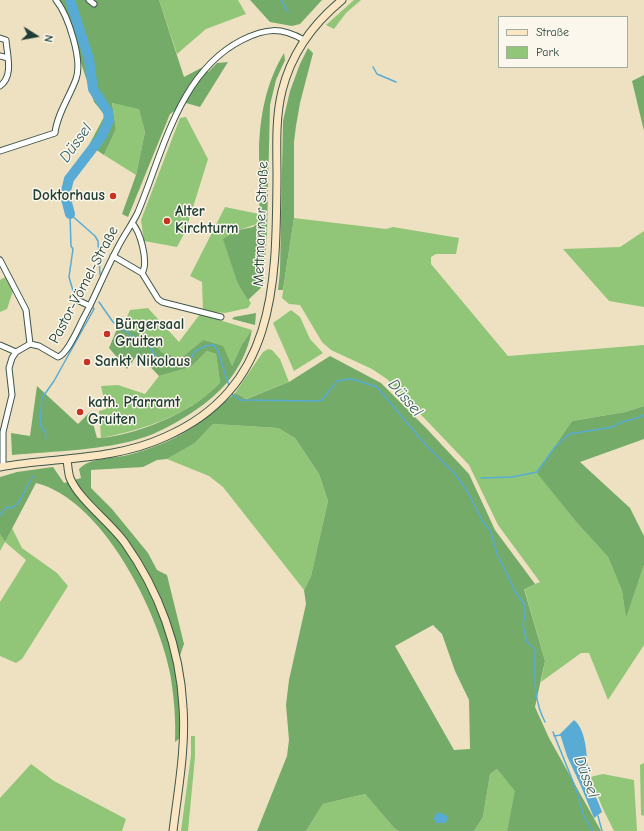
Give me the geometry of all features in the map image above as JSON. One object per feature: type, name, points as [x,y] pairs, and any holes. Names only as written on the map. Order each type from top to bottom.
[{"type":"main road","name":"Mettmanner Straße","points":[[1,466],[67,460],[127,450],[164,438],[204,415],[227,393],[241,376],[260,340],[271,297],[275,257],[277,139],[282,90],[290,67],[304,40],[322,19],[342,0]]},
{"type":"main road","points":[[67,460],[68,472],[74,486],[110,524],[135,558],[153,590],[171,635],[181,686],[184,730],[180,778],[173,831]]},
{"type":"street","points":[[0,151],[55,133],[76,81],[78,69],[70,32],[63,10],[56,0]]},
{"type":"street","points":[[142,273],[145,263],[143,249],[137,230],[132,223],[177,114],[193,84],[207,66],[232,46],[259,32],[275,30],[286,31],[304,40]]},
{"type":"street","points":[[0,38],[6,40],[9,75],[6,81],[0,86]]},
{"type":"street","points":[[0,56],[8,58]]},
{"type":"street","name":"Pastor-Vömel-Straße","points":[[16,352],[30,344],[39,346],[58,357],[61,356],[90,306],[113,256],[132,223]]},
{"type":"street","points":[[113,256],[142,273],[158,299],[162,302],[221,317]]},
{"type":"street","points":[[0,260],[26,310],[30,344]]},
{"type":"street","points":[[73,298],[90,306]]},
{"type":"street","points":[[0,345],[16,352],[9,368],[12,395],[4,432],[1,466]]},
{"type":"green space","points":[[60,0],[159,0],[184,77],[201,68],[208,72],[217,63],[228,62],[200,107],[186,103],[170,114],[128,217],[122,214],[136,175],[145,132],[139,109],[112,103],[116,129],[104,155],[89,145],[105,115],[94,102]]},
{"type":"green space","points":[[159,0],[238,0],[246,14],[206,29],[177,54]]},
{"type":"green space","points":[[250,0],[322,0],[300,24],[292,26],[270,22]]},
{"type":"green space","points":[[354,0],[361,0],[346,13],[334,29],[326,25]]},
{"type":"green space","points":[[308,48],[313,53],[300,103],[294,142],[294,218],[283,290],[278,290],[280,271],[283,121],[290,91],[300,64]]},
{"type":"green space","points":[[284,53],[285,60],[276,80],[270,105],[267,232],[263,286],[248,300],[238,284],[223,239],[239,230],[253,227],[257,224],[260,196],[259,150],[261,124],[268,88]]},
{"type":"green space","points":[[644,75],[644,131],[632,81]]},
{"type":"green space","points":[[112,103],[139,108],[145,132],[136,175],[104,155],[116,129]]},
{"type":"green space","points":[[186,117],[208,159],[186,230],[177,247],[144,241],[141,220],[180,118]]},
{"type":"green space","points":[[225,207],[259,214],[257,224],[239,230],[238,284],[251,303],[248,308],[225,313],[203,311],[202,282],[190,276]]},
{"type":"green space","points":[[294,218],[386,229],[393,227],[459,238],[456,254],[436,254],[431,257],[431,264],[508,356],[644,345],[644,406],[625,412],[572,421],[538,473],[577,523],[608,557],[622,591],[626,617],[644,565],[644,645],[608,700],[589,653],[581,653],[541,682],[545,661],[524,588],[540,582],[498,525],[469,465],[387,379],[372,369],[331,350],[322,342],[300,305],[289,304],[282,298]]},
{"type":"green space","points":[[644,231],[644,307],[609,301],[563,249],[620,247]]},
{"type":"green space","points":[[5,277],[13,291],[7,309],[0,312],[0,280]]},
{"type":"green space","points":[[148,308],[179,342],[200,314],[252,330],[242,344],[232,366],[203,340],[181,358],[162,354],[148,335],[122,328],[130,310]]},
{"type":"green space","points":[[291,310],[300,317],[310,339],[323,353],[294,371],[273,323]]},
{"type":"green space","points":[[256,313],[255,325],[232,319],[234,317]]},
{"type":"green space","points":[[122,328],[148,335],[162,353],[181,358],[203,340],[223,346],[232,366],[242,344],[252,330],[248,346],[242,360],[225,385],[202,406],[156,433],[129,442],[96,448],[12,455],[11,433],[30,436],[37,386],[78,424],[90,412],[97,438],[135,431],[174,416],[196,403],[220,383],[216,354],[207,351],[191,367],[159,376],[138,354],[127,369],[109,348],[117,329]]},
{"type":"green space","points":[[268,349],[272,350],[280,359],[289,382],[245,399],[235,393],[263,352]]},
{"type":"green space","points":[[207,351],[216,354],[220,383],[205,396],[196,403],[174,415],[150,425],[126,433],[101,438],[99,411],[106,409],[101,386],[118,385],[145,394],[159,376],[191,367]]},
{"type":"green space","points":[[330,356],[381,383],[469,474],[495,530],[535,584],[524,589],[545,661],[535,707],[549,738],[601,831],[507,831],[515,791],[497,769],[490,774],[483,817],[474,831],[399,831],[394,828],[365,794],[323,804],[306,831],[257,831],[287,756],[289,740],[286,705],[289,680],[306,604],[304,590],[311,576],[328,501],[319,474],[295,438],[278,428],[213,424],[195,443],[167,459],[157,460],[143,467],[91,470],[91,488],[112,509],[148,553],[157,570],[167,575],[184,644],[175,670],[180,708],[180,738],[175,742],[173,690],[164,648],[140,590],[123,561],[104,534],[83,511],[60,493],[36,483],[5,542],[0,534],[0,477],[17,472],[53,467],[64,483],[81,478],[79,469],[89,462],[133,454],[176,438],[202,420],[235,393],[246,399],[289,382]],"holes":[[[433,625],[442,634],[455,671],[469,700],[470,749],[454,750],[395,646]]]},
{"type":"green space","points":[[644,406],[644,439],[580,462],[630,508],[644,536],[644,565],[626,618],[622,591],[608,557],[577,523],[537,473],[572,421],[625,412]]},
{"type":"green space","points":[[213,424],[278,428],[295,438],[319,474],[328,501],[311,576],[304,590],[223,487],[209,476],[167,459],[195,443]]},
{"type":"green space","points":[[12,528],[22,548],[57,573],[68,586],[22,659],[16,663],[0,656],[0,602],[26,560],[5,542]]},
{"type":"green space","points":[[0,534],[5,542],[0,551]]},
{"type":"green space","points":[[191,736],[195,736],[195,757],[188,831],[181,831],[191,755]]},
{"type":"green space","points":[[644,763],[644,816],[641,815],[640,765]]},
{"type":"green space","points":[[31,764],[54,781],[126,819],[122,831],[0,831],[0,798]]},
{"type":"green space","points":[[497,769],[516,791],[507,831],[474,831],[483,817],[490,774]]},
{"type":"green space","points":[[603,774],[634,780],[637,831],[614,831],[590,777]]},
{"type":"green space","points":[[365,794],[394,828],[399,831],[306,831],[323,804]]},
{"type":"water","points":[[574,720],[582,731],[586,746],[589,777],[602,812],[594,818],[567,756],[560,734]]},
{"type":"water","points":[[439,812],[447,816],[448,819],[445,823],[436,823],[434,819],[435,815]]},
{"type":"waterway","name":"Düssel","points":[[70,0],[89,59],[93,89],[108,112],[109,120],[102,136],[69,179],[65,195],[70,214]]},
{"type":"waterway","points":[[281,0],[288,12]]},
{"type":"waterway","points":[[373,67],[377,74],[396,82]]},
{"type":"waterway","points":[[70,214],[71,246],[73,249],[69,277],[74,294]]},
{"type":"waterway","name":"Düssel","points":[[70,214],[95,236],[98,241],[100,275]]},
{"type":"waterway","name":"Düssel","points":[[99,302],[113,322],[134,337],[142,339],[150,347],[158,360],[163,363],[186,363],[190,361],[194,352],[205,346],[214,345],[218,351],[229,386]]},
{"type":"waterway","points":[[46,438],[45,432],[40,424],[42,398],[54,381],[94,309],[93,307]]},
{"type":"waterway","name":"Düssel","points":[[231,392],[240,400],[318,401],[322,400],[337,381],[352,379],[377,387],[424,443],[456,475],[469,494],[483,522],[490,530],[497,553],[515,591],[525,605],[523,625],[527,642],[533,647],[535,652],[535,680],[538,705],[545,722]]},
{"type":"waterway","points":[[481,478],[512,477],[537,472],[555,447],[569,434],[613,427],[617,424],[644,415]]},
{"type":"waterway","points":[[0,515],[7,507],[12,508],[19,502],[33,476]]},
{"type":"waterway","name":"Düssel","points":[[553,732],[576,789],[584,816],[593,831]]},
{"type":"waterway","name":"Düssel","points":[[554,736],[561,735]]},
{"type":"waterway","points":[[598,816],[602,831]]},
{"type":"place","name":"Doktorhaus","points":[[113,196]]},
{"type":"place","name":"Alter Kirchturm","points":[[167,221]]},
{"type":"place","name":"Bürgersaal Gruiten","points":[[107,334]]},
{"type":"place","name":"Sankt Nikolaus","points":[[87,362]]},
{"type":"place","name":"kath. Pfarramt Gruiten","points":[[80,412]]}]
